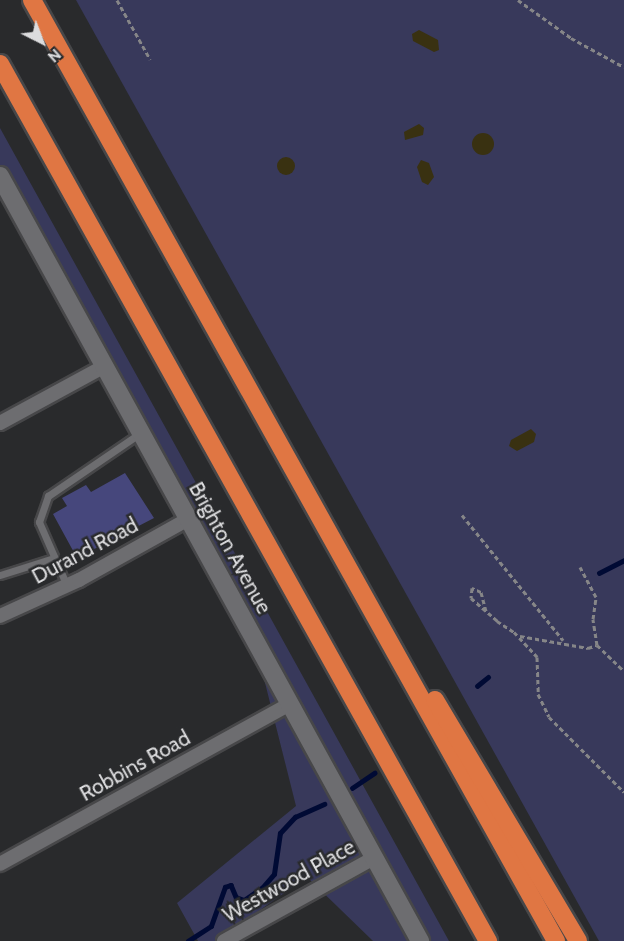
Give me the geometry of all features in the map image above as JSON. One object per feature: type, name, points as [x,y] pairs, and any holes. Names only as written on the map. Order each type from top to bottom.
[{"type":"highway","points":[[32,0],[378,617],[556,941]]},
{"type":"highway","points":[[0,64],[488,941]]},
{"type":"highway","points":[[378,617],[418,670],[578,941]]},
{"type":"street","name":"Brighton Avenue","points":[[0,176],[420,941]]},
{"type":"street","points":[[0,423],[105,366]]},
{"type":"street","name":"Durand Road","points":[[0,616],[67,586],[188,519]]},
{"type":"street","name":"Robbins Road","points":[[0,864],[290,704]]},
{"type":"street","name":"Westwood Place","points":[[224,941],[374,858]]},
{"type":"lane","points":[[67,586],[39,522],[48,495],[141,432]]},
{"type":"lane","points":[[0,575],[54,558]]},
{"type":"path","points":[[117,0],[150,60]]},
{"type":"path","points":[[518,0],[571,38],[624,67]]},
{"type":"path","points":[[462,515],[564,642]]},
{"type":"path","points":[[580,567],[597,597],[593,619],[597,645],[624,671]]},
{"type":"path","points":[[486,611],[481,592],[472,588],[471,598],[486,611],[518,636],[537,657],[538,694],[545,711],[624,792]]},
{"type":"path","points":[[518,636],[564,642],[588,648],[597,645]]},
{"type":"shaded area","points":[[76,0],[624,0],[624,941],[599,941]]},
{"type":"shaded area","points":[[0,128],[449,941],[373,941],[307,877],[216,941],[198,941],[177,903],[296,806],[254,639],[0,170]]},
{"type":"sand","points":[[419,30],[438,40],[439,50],[434,52],[413,41],[412,34]]},
{"type":"sand","points":[[419,124],[424,128],[423,135],[405,140],[404,132]]},
{"type":"sand","points":[[483,133],[491,136],[494,144],[491,152],[483,155],[475,152],[472,144],[475,136]]},
{"type":"sand","points":[[286,157],[292,160],[295,166],[292,172],[286,175],[280,172],[277,166],[280,160]]},
{"type":"sand","points":[[421,160],[429,163],[434,177],[428,185],[422,182],[417,167]]},
{"type":"sand","points":[[531,429],[536,434],[534,442],[517,451],[509,446],[511,440]]},
{"type":"building","points":[[125,473],[154,518],[77,558],[53,514],[67,506],[62,498],[86,485],[91,492]]},
{"type":"waterway","points":[[599,573],[624,560]]},
{"type":"waterway","points":[[477,686],[488,677]]},
{"type":"waterway","points":[[352,788],[374,773]]},
{"type":"waterway","points":[[188,941],[211,926],[225,887],[231,885],[236,897],[244,900],[262,888],[274,874],[280,833],[295,817],[324,804]]}]
